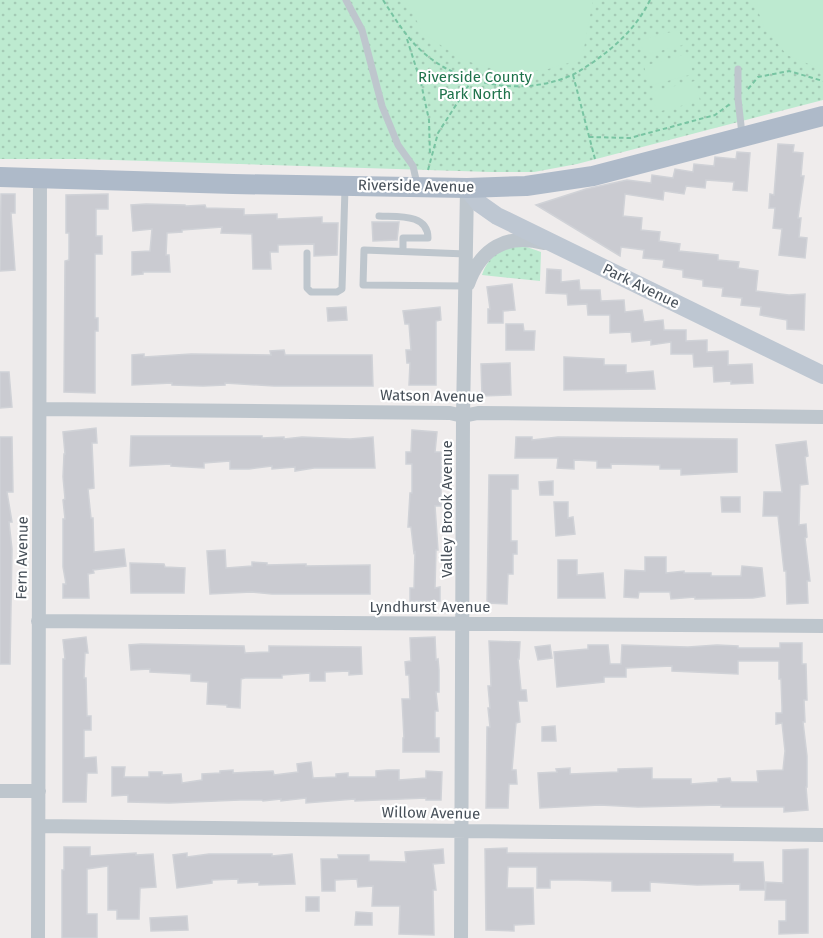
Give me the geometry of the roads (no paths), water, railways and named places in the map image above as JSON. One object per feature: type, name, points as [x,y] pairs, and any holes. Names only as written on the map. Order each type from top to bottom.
[{"type":"main road","name":"Riverside Avenue","points":[[0,177],[345,185],[423,178],[467,188],[526,186],[559,183],[600,175],[823,116]]},
{"type":"street","name":"Fern Avenue","points":[[38,938],[40,178]]},
{"type":"street","name":"Park Avenue","points":[[467,188],[480,204],[497,216],[823,375]]},
{"type":"street","name":"Valley Brook Avenue","points":[[461,938],[463,416],[467,188]]},
{"type":"street","points":[[465,289],[483,256],[499,243],[533,240],[562,248]]},
{"type":"street","name":"Watson Avenue","points":[[40,409],[450,413],[463,416],[478,413],[823,417]]},
{"type":"street","name":"Lyndhurst Avenue","points":[[38,621],[823,626]]},
{"type":"street","points":[[0,791],[39,790]]},
{"type":"street","name":"Willow Avenue","points":[[39,826],[823,835]]},
{"type":"lane","points":[[346,0],[362,30],[382,106],[398,145],[423,178]]},
{"type":"lane","points":[[738,69],[742,137]]},
{"type":"lane","points":[[307,253],[308,288],[311,292],[337,292],[342,289],[345,185]]},
{"type":"lane","points":[[379,216],[408,217],[424,225],[428,231],[428,238],[403,238],[403,251]]},
{"type":"lane","points":[[465,254],[364,250],[363,285],[465,289]]},
{"type":"park label","name":"Riverside County Park North","points":[[475,86]]}]
